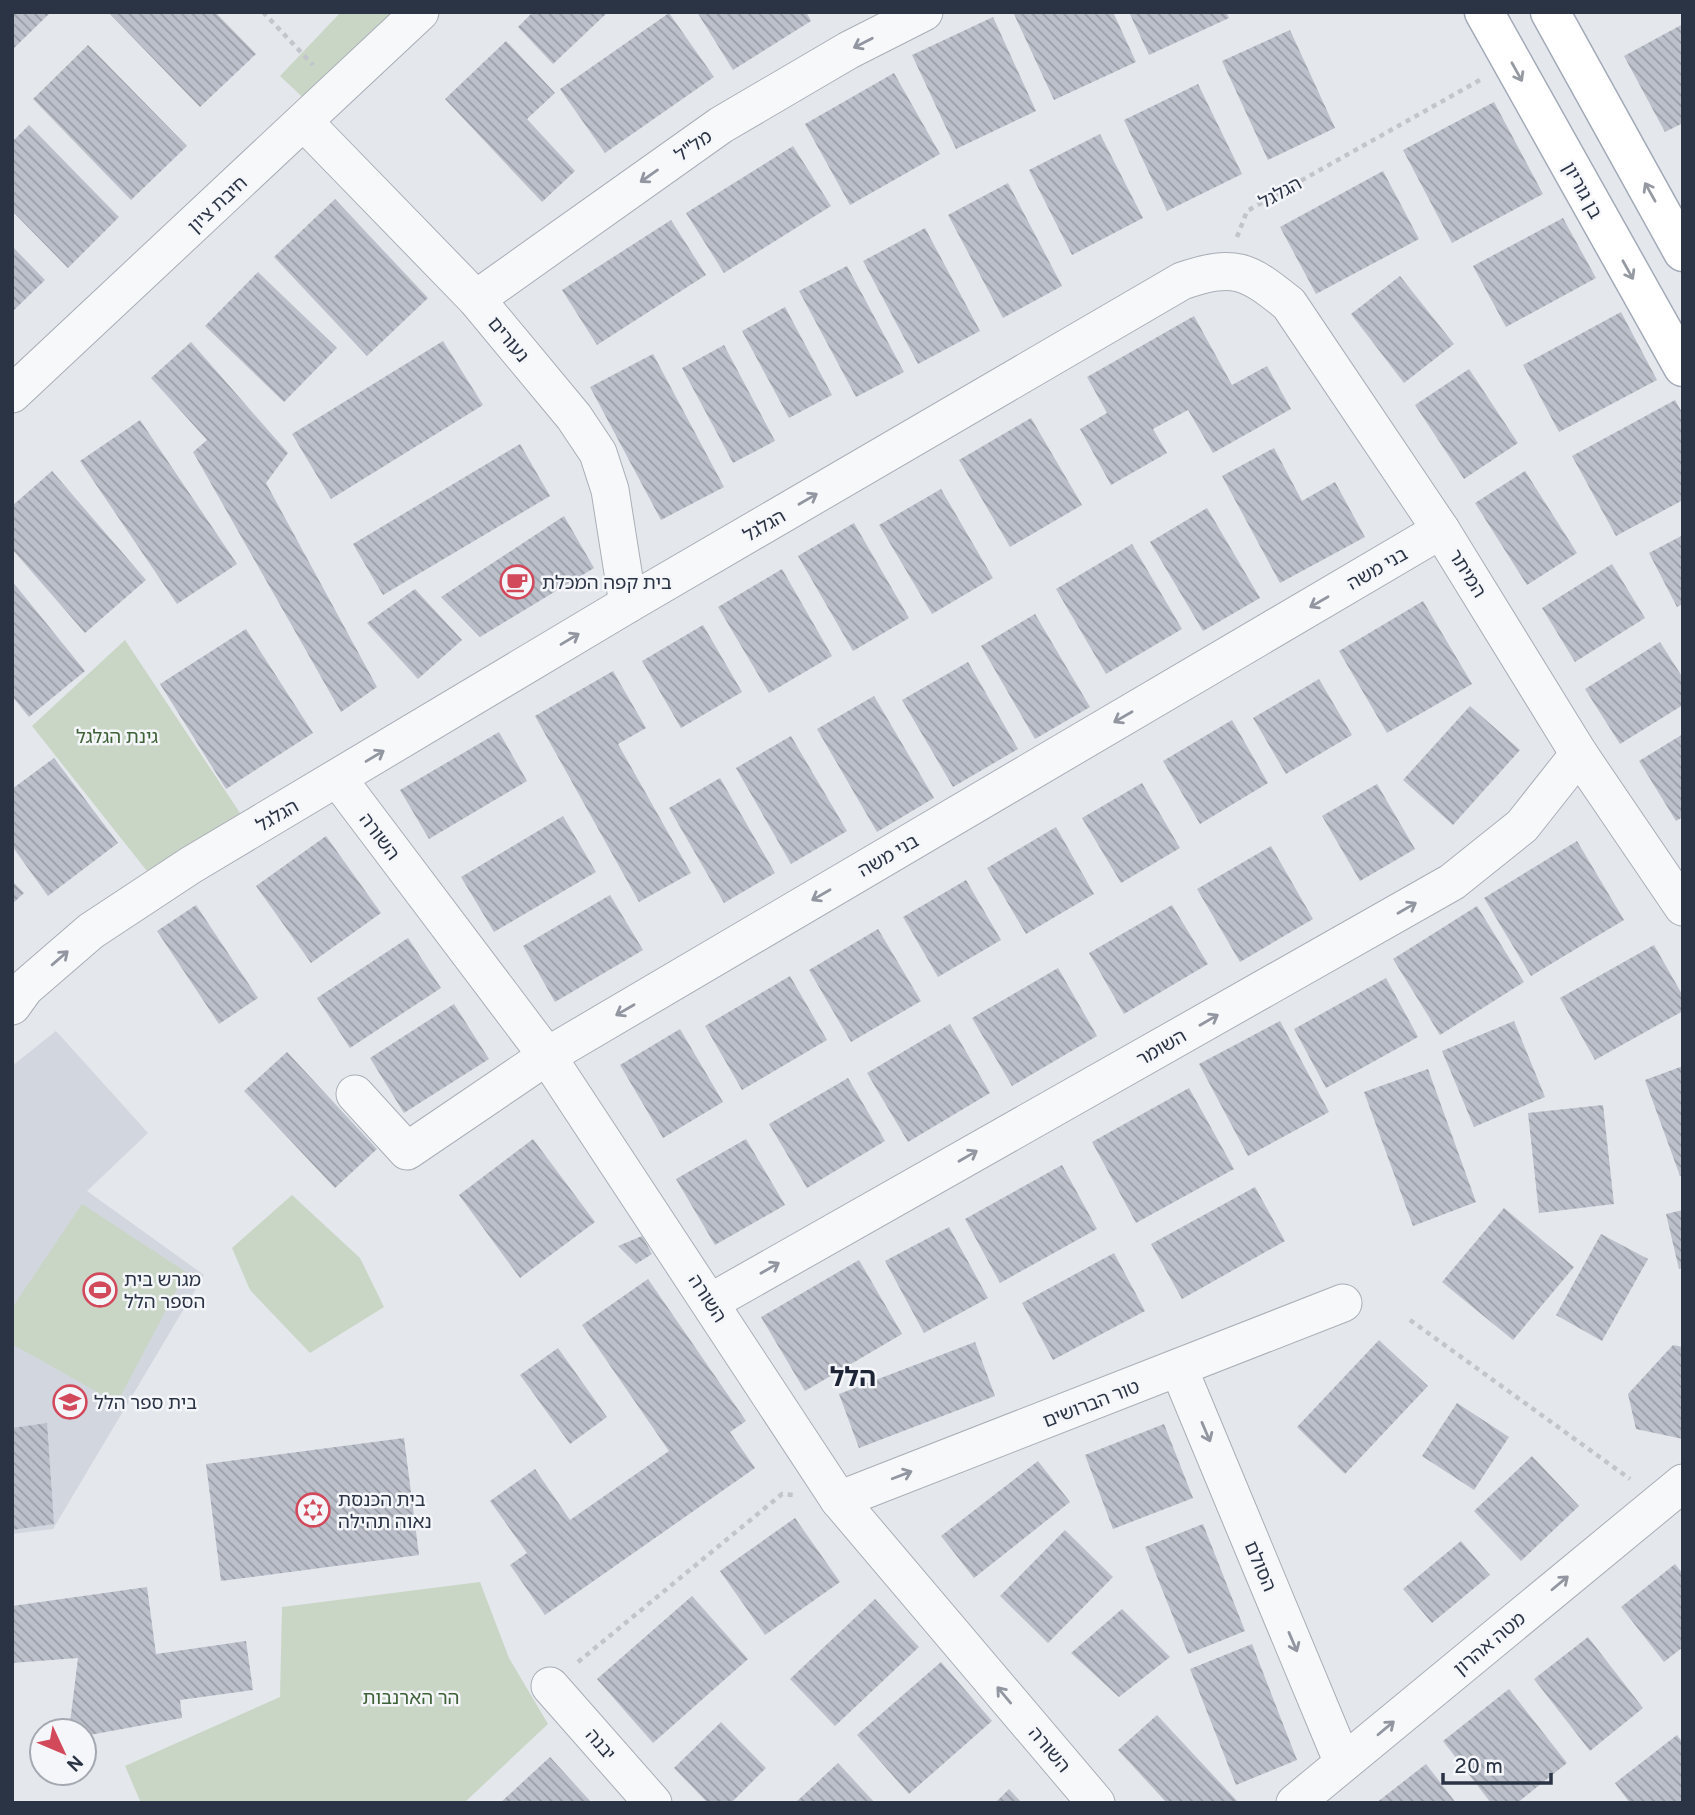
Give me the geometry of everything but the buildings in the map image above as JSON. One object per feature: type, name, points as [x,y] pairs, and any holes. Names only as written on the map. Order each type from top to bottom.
[{"type":"main road","name":"בן גוריון","points":[[1483,12],[1683,367]]},
{"type":"main road","points":[[1550,12],[1683,252]]},
{"type":"street","name":"חיבת ציון","points":[[12,394],[420,12]]},
{"type":"street","name":"מל\"ל","points":[[476,299],[721,125],[849,50],[924,12]]},
{"type":"street","name":"נעורים","points":[[304,122],[476,299],[574,417],[598,453],[610,490],[628,604]]},
{"type":"street","name":"המיתר","points":[[1226,269],[1258,279],[1289,304],[1441,530],[1579,754],[1683,907]]},
{"type":"street","name":"הגלגל","points":[[12,1006],[25,988],[91,931],[191,865],[628,604],[1182,281],[1226,269]]},
{"type":"street","name":"בני משה","points":[[355,1094],[407,1150],[547,1056],[1441,530]]},
{"type":"street","name":"השומר","points":[[711,1302],[1452,882],[1522,826],[1579,754]]},
{"type":"street","name":"השורה","points":[[338,779],[547,1056],[839,1500],[1096,1803]]},
{"type":"street","name":"טור הברושים","points":[[839,1500],[1343,1303]]},
{"type":"street","name":"הסולם","points":[[1179,1369],[1343,1763]]},
{"type":"street","name":"מטה אהרון","points":[[1295,1803],[1672,1492]]},
{"type":"street","name":"יבנה","points":[[550,1686],[653,1803]]},
{"type":"path","points":[[263,12],[338,91]]},
{"type":"path","name":"הגלגל","points":[[1226,269],[1247,211],[1511,62]]},
{"type":"path","points":[[1410,1320],[1672,1492]]},
{"type":"path","points":[[550,1686],[782,1494],[839,1500]]},
{"type":"shaded area","name":"בית ספר הלל","points":[[56,1031],[148,1133],[87,1191],[204,1275],[53,1529],[12,1534],[12,1066]]},
{"type":"green space","points":[[341,12],[402,12],[312,106],[280,76]]},
{"type":"green space","name":"גינת הגלגל","points":[[125,640],[240,813],[147,871],[32,726]]},
{"type":"green space","points":[[292,1195],[360,1258],[384,1307],[310,1353],[250,1290],[232,1248]]},
{"type":"green space","name":"מגרש בית הספר הלל","points":[[82,1204],[186,1272],[117,1403],[12,1344],[12,1308]]},
{"type":"green space","name":"הר הארנבות","points":[[480,1582],[509,1658],[548,1724],[464,1803],[141,1803],[125,1766],[280,1697],[282,1607]]},
{"type":"place","name":"בית קפה המכלת","points":[[517,582]]},
{"type":"place","name":"מגרש בית הספר הלל","points":[[100,1290]]},
{"type":"place","name":"בית ספר הלל","points":[[70,1402]]},
{"type":"place","name":"בית הכנסת נאוה תהילה","points":[[313,1510]]},
{"type":"district","name":"הלל","points":[[853,1377]]}]
